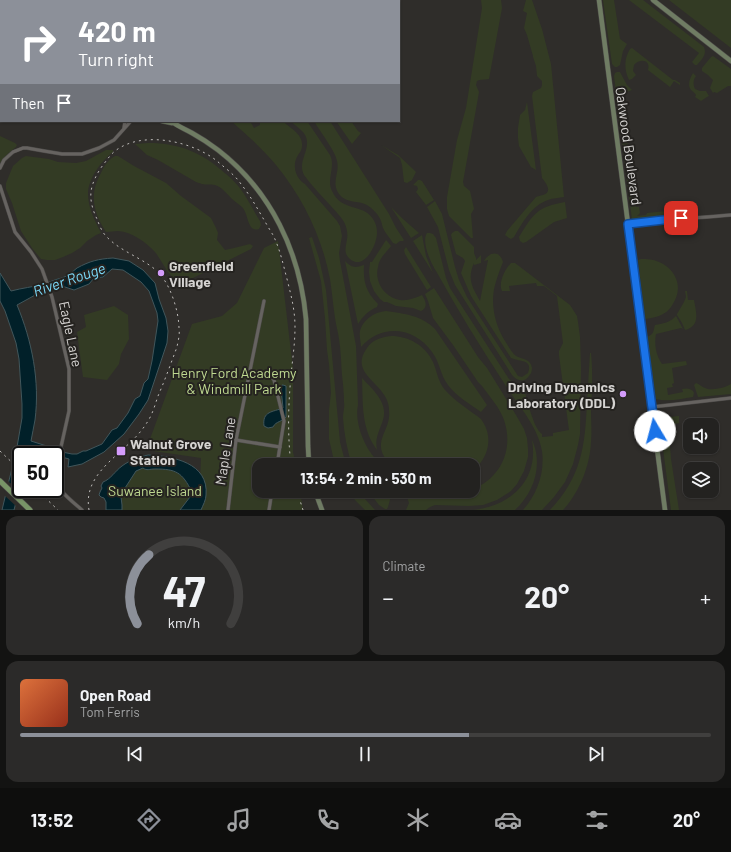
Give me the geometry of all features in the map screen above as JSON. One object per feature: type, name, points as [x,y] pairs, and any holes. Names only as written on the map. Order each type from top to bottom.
[{"type":"main road","name":"Oakwood Boulevard","points":[[599,0],[665,510]]},
{"type":"main road","points":[[653,0],[731,61]]},
{"type":"main road","points":[[172,122],[193,133],[214,147],[244,173],[260,192],[272,211],[282,227],[290,246],[300,278],[306,319],[309,458]]},
{"type":"main road","points":[[0,481],[30,510]]},
{"type":"main road","points":[[318,498],[322,510]]},
{"type":"street","points":[[124,128],[125,122]]},
{"type":"street","points":[[0,168],[4,160],[13,152],[23,148],[62,154],[82,154],[99,148],[114,140],[130,122]]},
{"type":"street","name":"Eagle Lane","points":[[0,186],[15,232],[42,269],[52,297],[69,369],[69,411],[62,446]]},
{"type":"street","points":[[628,224],[681,218],[731,215]]},
{"type":"street","name":"Maple Lane","points":[[228,510],[236,440],[264,301]]},
{"type":"street","points":[[250,371],[266,374],[272,377],[276,385],[284,421],[278,458]]},
{"type":"street","points":[[652,407],[731,398]]},
{"type":"street","points":[[236,440],[280,447]]},
{"type":"street","points":[[64,493],[82,510]]},
{"type":"street","points":[[269,510],[271,498]]},
{"type":"green space","points":[[481,0],[501,0],[502,8],[489,79],[478,80],[476,85],[479,92],[463,182],[464,186],[470,191],[474,209],[471,214],[473,238],[471,238],[449,216],[447,209],[447,197],[457,140],[466,108],[482,8]]},
{"type":"green space","points":[[526,0],[532,0],[542,29],[551,64],[564,197],[550,199],[537,206],[528,215],[514,237],[511,239],[505,235],[507,231],[536,197],[548,192],[548,187],[542,178],[532,96],[533,92],[541,88],[542,81],[537,76],[536,66],[524,28],[527,13],[523,11]]},
{"type":"green space","points":[[603,0],[614,0],[620,39],[627,44],[623,51],[620,65],[617,67],[612,64]]},
{"type":"green space","points":[[629,0],[643,0],[704,47],[704,55],[697,65],[692,62],[699,53]]},
{"type":"green space","points":[[669,0],[731,0],[731,48]]},
{"type":"green space","points":[[632,48],[673,80],[680,83],[680,85],[674,81],[670,87],[648,70],[648,64],[644,61],[639,61],[634,65],[633,71],[636,75],[629,80],[626,72],[626,60],[630,49]]},
{"type":"green space","points":[[713,56],[731,69],[731,86],[728,86],[717,93],[713,93],[710,88],[713,80],[702,71],[702,68]]},
{"type":"green space","points":[[617,72],[620,72],[627,85],[632,90],[621,94],[636,207],[639,207],[640,213],[637,216],[646,215],[647,213],[691,207],[687,215],[632,220],[614,76]]},
{"type":"green space","points":[[693,73],[696,76],[694,79],[695,89],[706,91],[709,96],[701,101],[695,97],[695,93],[689,86]]},
{"type":"green space","points":[[527,102],[536,170],[531,167],[519,146],[518,128],[520,115],[525,110]]},
{"type":"green space","points":[[232,122],[251,122],[254,128],[260,125],[260,122],[284,122],[297,133],[301,139],[302,146],[295,164],[297,176],[340,226],[342,236],[339,253],[340,261],[356,346],[357,412],[359,427],[365,443],[375,458],[350,458],[343,424],[344,404],[339,336],[330,279],[317,233],[295,191],[276,165]]},
{"type":"green space","points":[[291,122],[308,122],[330,155],[332,164],[330,186],[336,198],[346,205],[369,214],[375,222],[377,233],[375,244],[369,255],[360,262],[355,262],[346,254],[347,232],[342,219],[304,175],[302,164],[307,143],[303,132]]},
{"type":"green space","points":[[315,122],[331,122],[389,214],[404,240],[403,241],[396,244],[393,243],[384,230],[376,212],[367,205],[349,201],[339,194],[336,185],[338,165],[331,147]]},
{"type":"green space","points":[[337,122],[352,122],[361,133],[352,144]]},
{"type":"green space","points":[[0,136],[17,145],[5,156],[0,164]]},
{"type":"green space","points":[[160,143],[181,147],[209,160],[230,177],[245,195],[260,221],[261,225],[259,229],[252,228],[250,226],[242,207],[220,187],[196,182],[147,155],[135,144]]},
{"type":"green space","points":[[381,145],[398,155],[416,172],[412,180],[407,183],[404,182],[400,158]]},
{"type":"green space","points":[[106,150],[113,150],[113,152],[104,160],[93,176],[90,182],[88,194],[94,219],[101,233],[87,241],[80,248],[63,257],[55,260],[41,259],[21,231],[6,189],[6,183],[13,166],[26,156],[49,159],[58,162],[76,163],[86,161]]},
{"type":"green space","points":[[118,156],[166,183],[211,218],[218,233],[217,240],[225,250],[250,244],[253,246],[251,249],[185,282],[180,282],[172,277],[155,252],[143,241],[128,233],[118,231],[106,232],[98,217],[94,203],[94,196],[97,181],[110,159]]},
{"type":"green space","points":[[418,180],[422,181],[434,200],[426,205],[416,192],[418,189],[417,186],[413,185]]},
{"type":"green space","points":[[435,201],[442,214],[455,267],[467,297],[518,376],[522,377],[528,373],[529,365],[525,362],[511,358],[471,296],[461,273],[465,261],[456,254],[451,235],[455,231],[458,231],[474,247],[476,260],[481,255],[481,263],[474,265],[474,263],[471,274],[471,283],[480,301],[488,260],[484,261],[491,254],[497,254],[502,258],[503,262],[494,292],[494,314],[501,335],[511,351],[516,356],[528,361],[531,365],[531,373],[525,380],[518,380],[512,375],[455,285],[449,270],[438,227],[427,207]]},
{"type":"green space","points":[[565,202],[567,218],[554,222],[526,242],[523,243],[520,241],[519,237],[537,212],[548,206]]},
{"type":"green space","points":[[391,207],[403,219],[419,233],[411,238]]},
{"type":"green space","points":[[427,233],[433,234],[436,238],[450,288],[509,379],[517,385],[523,386],[533,419],[542,434],[542,437],[553,436],[553,433],[569,430],[559,355],[559,351],[563,343],[557,296],[544,286],[537,286],[536,283],[509,286],[510,291],[502,291],[501,284],[504,272],[511,263],[515,263],[570,305],[577,316],[580,337],[581,368],[580,434],[573,464],[565,482],[542,510],[523,510],[536,490],[541,475],[543,459],[540,442],[532,424],[477,341],[429,258],[425,242]]},
{"type":"green space","points":[[422,235],[426,256],[433,273],[413,241]]},
{"type":"green space","points":[[312,237],[319,258],[326,290],[340,442],[344,458],[333,458],[329,439],[329,410],[331,393],[325,318],[321,281],[309,238]]},
{"type":"green space","points":[[386,240],[391,246],[381,258],[379,264],[377,273],[379,284],[385,293],[395,299],[406,300],[422,295],[426,305],[421,311],[384,302],[374,291],[370,281],[370,262],[372,262]]},
{"type":"green space","name":"Henry Ford Academy & Windmill Park","points":[[278,241],[293,369],[293,452],[294,458],[252,458],[252,498],[301,498],[303,510],[198,510],[201,458],[146,450],[192,324],[222,316],[237,303],[264,248]]},
{"type":"green space","points":[[406,247],[431,287],[427,290],[405,254],[404,250]]},
{"type":"green space","points":[[638,260],[657,261],[669,268],[676,278],[678,289],[675,300],[667,311],[657,317],[645,319]]},
{"type":"green space","points":[[345,261],[354,267],[364,265],[366,286],[378,304],[377,307],[364,316],[358,324]]},
{"type":"green space","points":[[434,288],[478,357],[487,368],[524,429],[527,438],[528,457],[524,471],[517,484],[511,491],[497,500],[483,505],[435,505],[426,510],[406,510],[409,503],[407,498],[480,498],[480,486],[491,478],[498,470],[506,452],[507,441],[507,431],[500,411],[433,318],[425,294]]},
{"type":"green space","points":[[685,291],[687,291],[688,300],[694,300],[696,318],[693,325],[685,330],[677,314],[686,297]]},
{"type":"green space","points":[[114,306],[128,315],[129,339],[121,354],[119,364],[107,380],[83,377],[77,332],[86,327],[84,315]]},
{"type":"green space","points":[[386,311],[406,314],[418,318],[430,324],[435,329],[487,405],[481,412],[463,400],[451,389],[443,377],[435,356],[417,337],[398,331],[388,331],[369,339],[361,347],[360,333],[364,323],[370,317]]},
{"type":"green space","points":[[676,316],[683,329],[681,328],[656,334],[656,350],[662,364],[686,361],[687,365],[672,368],[674,383],[672,384],[673,387],[667,388],[668,395],[683,392],[682,389],[685,388],[691,389],[694,393],[693,397],[684,399],[660,400],[656,399],[647,337],[653,333],[655,325],[669,321]]},
{"type":"green space","points":[[397,336],[410,340],[421,346],[430,356],[439,380],[445,390],[481,419],[487,433],[488,446],[483,460],[480,463],[480,458],[384,457],[381,450],[381,443],[389,418],[389,408],[386,398],[367,375],[363,369],[362,363],[363,356],[367,348],[371,343],[380,338]]},
{"type":"green space","points":[[590,353],[592,375],[591,434],[590,451],[586,470],[574,496],[563,510],[550,510],[569,485],[580,460],[585,433]]},
{"type":"green space","points":[[362,378],[380,398],[384,410],[384,416],[378,433],[376,446],[377,450],[365,424]]},
{"type":"green space","points":[[696,383],[708,389],[722,388],[731,384],[731,394],[698,397],[694,385]]},
{"type":"green space","points":[[679,416],[679,423],[673,426],[673,432],[669,433],[671,459],[679,510],[671,510],[659,418]]},
{"type":"green space","points":[[532,440],[536,452],[537,468],[530,491],[521,504],[515,510],[473,510],[499,503],[510,497],[519,488],[526,479],[531,467],[533,454]]},
{"type":"green space","name":"Suwanee Island","points":[[143,468],[147,470],[155,469],[174,471],[182,476],[192,492],[180,510],[122,510],[121,498],[125,488],[136,471]]},
{"type":"green space","points":[[354,498],[364,498],[375,510],[365,510]]},
{"type":"green space","points":[[374,498],[390,498],[387,509],[379,505]]},
{"type":"water","name":"River Rouge","points":[[113,258],[129,261],[143,270],[155,283],[166,318],[168,331],[167,343],[148,400],[124,434],[104,452],[82,464],[68,467],[69,459],[64,458],[64,452],[77,454],[102,444],[112,430],[117,428],[128,413],[135,399],[140,396],[144,383],[148,379],[152,361],[158,321],[157,313],[149,291],[141,282],[123,270],[112,269],[103,277],[94,278],[89,284],[74,290],[59,285],[48,288],[17,305],[27,333],[34,361],[36,405],[31,441],[47,446],[17,446],[22,418],[19,359],[16,343],[0,301],[0,273],[11,291],[44,284],[62,278],[77,268],[94,261]]},
{"type":"water","points":[[282,385],[286,386],[286,417],[273,427],[268,428],[264,426],[266,415],[272,411],[283,408]]},
{"type":"water","points":[[148,455],[168,457],[188,463],[202,475],[205,484],[206,497],[201,510],[180,510],[192,492],[185,480],[178,473],[168,470],[147,470],[143,468],[136,471],[125,488],[121,497],[122,510],[106,510],[106,502],[104,498],[99,495],[103,482],[125,464]]},
{"type":"water","name":"River Rouge","points":[[12,468],[12,498],[17,498],[14,510],[2,510]]},
{"type":"pier","points":[[7,480],[12,485],[12,498],[20,498],[17,507],[4,495]]},
{"type":"railway","points":[[89,510],[89,496],[92,484],[99,473],[129,444],[150,418],[177,347],[179,336],[179,322],[173,298],[162,276],[151,266],[111,241],[105,235],[101,229],[91,202],[91,192],[94,182],[99,171],[109,158],[115,151],[126,145],[139,141],[153,140],[181,144],[207,154],[217,161],[239,181],[273,235],[287,279],[295,321],[289,407],[291,458]]},
{"type":"railway","points":[[0,451],[12,462]]},
{"type":"railway","points":[[45,498],[58,510]]},
{"type":"railway","points":[[299,498],[303,510]]},
{"type":"place","name":"Greenfield Village","points":[[161,273]]},
{"type":"place","name":"Driving Dynamics Laboratory (DDL)","points":[[623,394]]},
{"type":"place","name":"Walnut Grove Station","points":[[121,451]]},
{"type":"route","points":[[655,431],[628,224],[681,218]]}]
